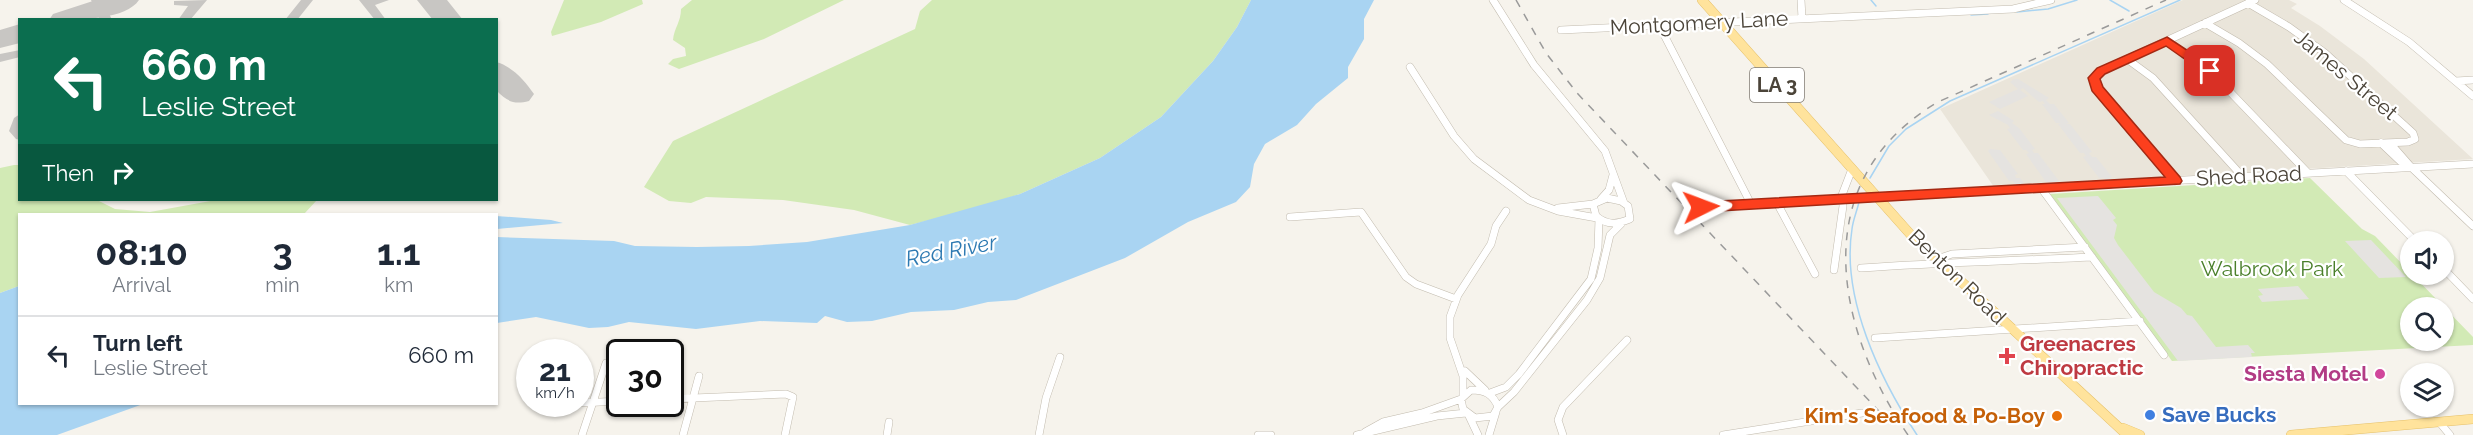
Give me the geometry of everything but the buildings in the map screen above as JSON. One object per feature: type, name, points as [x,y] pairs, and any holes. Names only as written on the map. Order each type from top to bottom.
[{"type":"main road","name":"Benton Road","points":[[1702,0],[1878,198],[1939,262],[2115,430],[2127,435]]},
{"type":"main road","points":[[2291,435],[2473,419]]},
{"type":"main road","points":[[2115,430],[2140,435]]},
{"type":"street","points":[[1493,0],[1541,74],[1605,151],[1624,203],[1631,215],[1630,219],[1610,235],[1604,265],[1587,300],[1514,392],[1497,410],[1487,418],[1481,419],[1462,409],[1465,382],[1463,369],[1449,332],[1451,311],[1456,298],[1492,242],[1497,225],[1506,211]]},
{"type":"street","points":[[1801,0],[1802,18]]},
{"type":"street","name":"Montgomery Lane","points":[[1562,30],[2013,9],[2051,0]]},
{"type":"street","points":[[2175,181],[2095,85],[2094,78],[2096,74],[2255,0]]},
{"type":"street","points":[[2344,0],[2409,42],[2473,96]]},
{"type":"street","name":"James Street","points":[[2248,3],[2296,32],[2325,53],[2416,138],[2412,141],[2385,143]]},
{"type":"street","points":[[2205,23],[2234,40],[2267,64],[2343,139],[2357,144],[2385,143]]},
{"type":"street","points":[[1659,25],[1752,204]]},
{"type":"street","points":[[2167,41],[2210,71],[2308,173]]},
{"type":"street","points":[[2127,59],[2153,78],[2243,177]]},
{"type":"street","points":[[1410,67],[1454,136],[1474,159],[1529,201],[1598,218],[1610,224],[1621,224]]},
{"type":"street","points":[[2456,81],[2473,80]]},
{"type":"street","name":"James Street","points":[[2385,143],[2400,161],[2411,167],[2473,226]]},
{"type":"street","name":"Shed Road","points":[[1701,207],[2473,164]]},
{"type":"street","points":[[1834,270],[1842,200],[1852,169]]},
{"type":"street","points":[[2346,171],[2405,231]]},
{"type":"street","points":[[1550,208],[1593,204],[1609,190],[1613,175]]},
{"type":"street","points":[[2041,188],[2164,355]]},
{"type":"street","points":[[1601,199],[1613,198],[1624,203]]},
{"type":"street","points":[[1777,203],[1815,274]]},
{"type":"street","points":[[1361,433],[1383,422],[1422,413],[1462,397],[1471,390],[1488,392],[1506,387],[1519,374],[1591,279],[1598,248],[1598,218],[1593,212],[1593,204]]},
{"type":"street","points":[[1290,217],[1360,212],[1406,277],[1416,284],[1456,298]]},
{"type":"street","points":[[1939,262],[1943,257],[1952,255],[2085,247]]},
{"type":"street","points":[[1861,268],[1939,262],[1983,263],[2092,257]]},
{"type":"street","points":[[2454,279],[2473,299]]},
{"type":"street","points":[[1875,338],[2140,321]]},
{"type":"street","points":[[1563,435],[1558,420],[1563,407],[1627,340]]},
{"type":"street","points":[[1039,435],[1046,398],[1060,357]]},
{"type":"street","points":[[594,399],[606,363]]},
{"type":"street","points":[[1463,369],[1494,397],[1497,410],[1489,435]]},
{"type":"street","points":[[683,435],[699,376]]},
{"type":"street","points":[[684,398],[786,394],[792,397],[786,435]]},
{"type":"street","points":[[1723,435],[1862,413]]},
{"type":"street","points":[[1361,433],[1397,427],[1437,416],[1468,414]]},
{"type":"street","points":[[1468,414],[1478,435]]},
{"type":"street","points":[[582,435],[588,417]]},
{"type":"street","points":[[887,435],[889,422]]},
{"type":"street","points":[[2440,423],[2450,435]]},
{"type":"street","points":[[1258,435],[1271,435]]},
{"type":"shaded area","points":[[2183,0],[2289,0],[2297,4],[2291,8],[2320,26],[2364,59],[2473,159],[1994,187],[1940,109]]},
{"type":"shaded area","points":[[2018,79],[2049,98],[2046,100],[2054,104],[2069,123],[2066,124],[2070,124],[2092,152],[2089,153],[2092,157],[2096,157],[2112,177],[2109,178],[2114,184],[2109,185],[2104,178],[2099,178],[2083,157],[2086,156],[2084,153],[2080,153],[2058,124],[2061,123],[2056,123],[2042,104],[2045,104],[2043,101],[2039,102],[2023,88],[2020,90],[2028,96],[2000,109],[1989,102],[2018,89],[2010,82]]},
{"type":"shaded area","points":[[1998,111],[2014,121],[2012,123],[2019,128],[2035,149],[2032,150],[2034,153],[2038,153],[2059,181],[2055,182],[2060,187],[2054,188],[2050,182],[2046,182],[2026,154],[2029,153],[2023,150],[2007,129],[2010,128],[2008,125],[1989,115]]},
{"type":"shaded area","points":[[1990,149],[2000,150],[2018,174],[2015,175],[2016,178],[2020,178],[2024,183],[2021,184],[2025,189],[2019,189],[2013,181],[2009,181],[1988,151]]},
{"type":"shaded area","points":[[2098,196],[2116,218],[2113,220],[2117,225],[2114,238],[2118,245],[2154,292],[2181,308],[2187,315],[2192,316],[2216,347],[2248,345],[2255,353],[2251,353],[2252,357],[2178,361],[2057,198]]},
{"type":"shaded area","points":[[2371,240],[2400,271],[2400,277],[2379,278],[2345,241]]},
{"type":"shaded area","points":[[2298,286],[2309,299],[2262,302],[2258,296],[2263,295],[2258,289]]},
{"type":"green space","points":[[564,0],[642,0],[643,4],[601,22],[552,36],[551,32]]},
{"type":"green space","points":[[692,0],[844,0],[764,39],[679,69],[668,64],[673,59],[686,56],[685,48],[673,40],[681,9]]},
{"type":"green space","points":[[932,0],[1251,0],[1237,27],[1213,61],[1161,117],[1100,158],[1020,194],[970,210],[910,225],[854,210],[783,200],[706,197],[691,203],[669,201],[644,187],[673,141],[915,29],[920,11]]},
{"type":"green space","points":[[18,165],[18,201],[99,201],[115,209],[150,212],[210,201],[316,201],[305,213],[18,213],[18,286],[0,293],[0,168]]},
{"type":"green space","name":"Walbrook Park","points":[[2310,178],[2362,229],[2375,236],[2400,262],[2400,285],[2423,285],[2434,297],[2400,297],[2400,349],[2172,361],[2050,194]]},
{"type":"green space","name":"Walbrook Park","points":[[2454,317],[2473,337],[2473,345],[2454,346]]},
{"type":"water","name":"Red River","points":[[1251,0],[1374,0],[1364,19],[1364,39],[1348,67],[1348,78],[1316,104],[1297,125],[1265,144],[1254,164],[1250,187],[1236,202],[1188,222],[1125,258],[1016,300],[988,302],[954,310],[911,312],[872,321],[847,322],[825,316],[817,323],[760,321],[696,329],[629,322],[608,327],[589,328],[536,317],[498,323],[498,237],[614,241],[635,246],[697,247],[807,242],[910,225],[1020,194],[1100,158],[1161,117],[1213,61],[1237,27]]},
{"type":"water","points":[[498,216],[551,220],[563,223],[498,229]]},
{"type":"water","points":[[18,286],[18,405],[140,405],[57,435],[0,435],[0,293]]},
{"type":"waterway","points":[[1871,0],[1876,6]]},
{"type":"waterway","points":[[2017,12],[2048,9],[2077,0]]},
{"type":"waterway","points":[[2110,0],[2129,11]]},
{"type":"waterway","points":[[1870,178],[1889,146],[1906,129],[1950,101],[2180,0]]},
{"type":"waterway","points":[[1971,15],[1988,14]]},
{"type":"waterway","points":[[1859,202],[1853,226],[1850,255],[1852,282],[1858,310],[1877,363],[1917,435]]},
{"type":"taxiway","points":[[97,0],[105,18]]},
{"type":"taxiway","points":[[194,8],[201,0]]},
{"type":"taxiway","points":[[292,18],[307,0]]},
{"type":"taxiway","points":[[379,18],[365,0],[373,2],[383,0]]},
{"type":"taxiway","points":[[178,3],[187,1],[194,4],[194,8]]},
{"type":"taxiway","points":[[185,18],[194,8]]},
{"type":"taxiway","points":[[0,58],[18,54]]},
{"type":"taxiway","points":[[18,123],[15,131],[18,134]]},
{"type":"runway","points":[[69,18],[125,0]]},
{"type":"runway","points":[[431,0],[447,18]]},
{"type":"runway","points":[[0,39],[18,34]]},
{"type":"runway","points":[[498,73],[518,94]]},
{"type":"railway","points":[[1516,0],[1546,53],[1577,93],[1896,429]]},
{"type":"railway","points":[[1908,435],[1883,393],[1863,348],[1850,302],[1846,257],[1851,213],[1867,172],[1896,134],[1938,102],[2166,0]]},
{"type":"place","name":"Greenacres Chiropractic","points":[[2007,356]]},
{"type":"place","name":"Siesta Motel","points":[[2380,374]]},
{"type":"place","name":"Save Bucks","points":[[2150,415]]},
{"type":"place","name":"Kim's Seafood & Po-Boy","points":[[2057,416]]},
{"type":"route","points":[[1701,207],[2175,181],[2097,88],[2094,78],[2101,71],[2167,41],[2210,71]]}]
